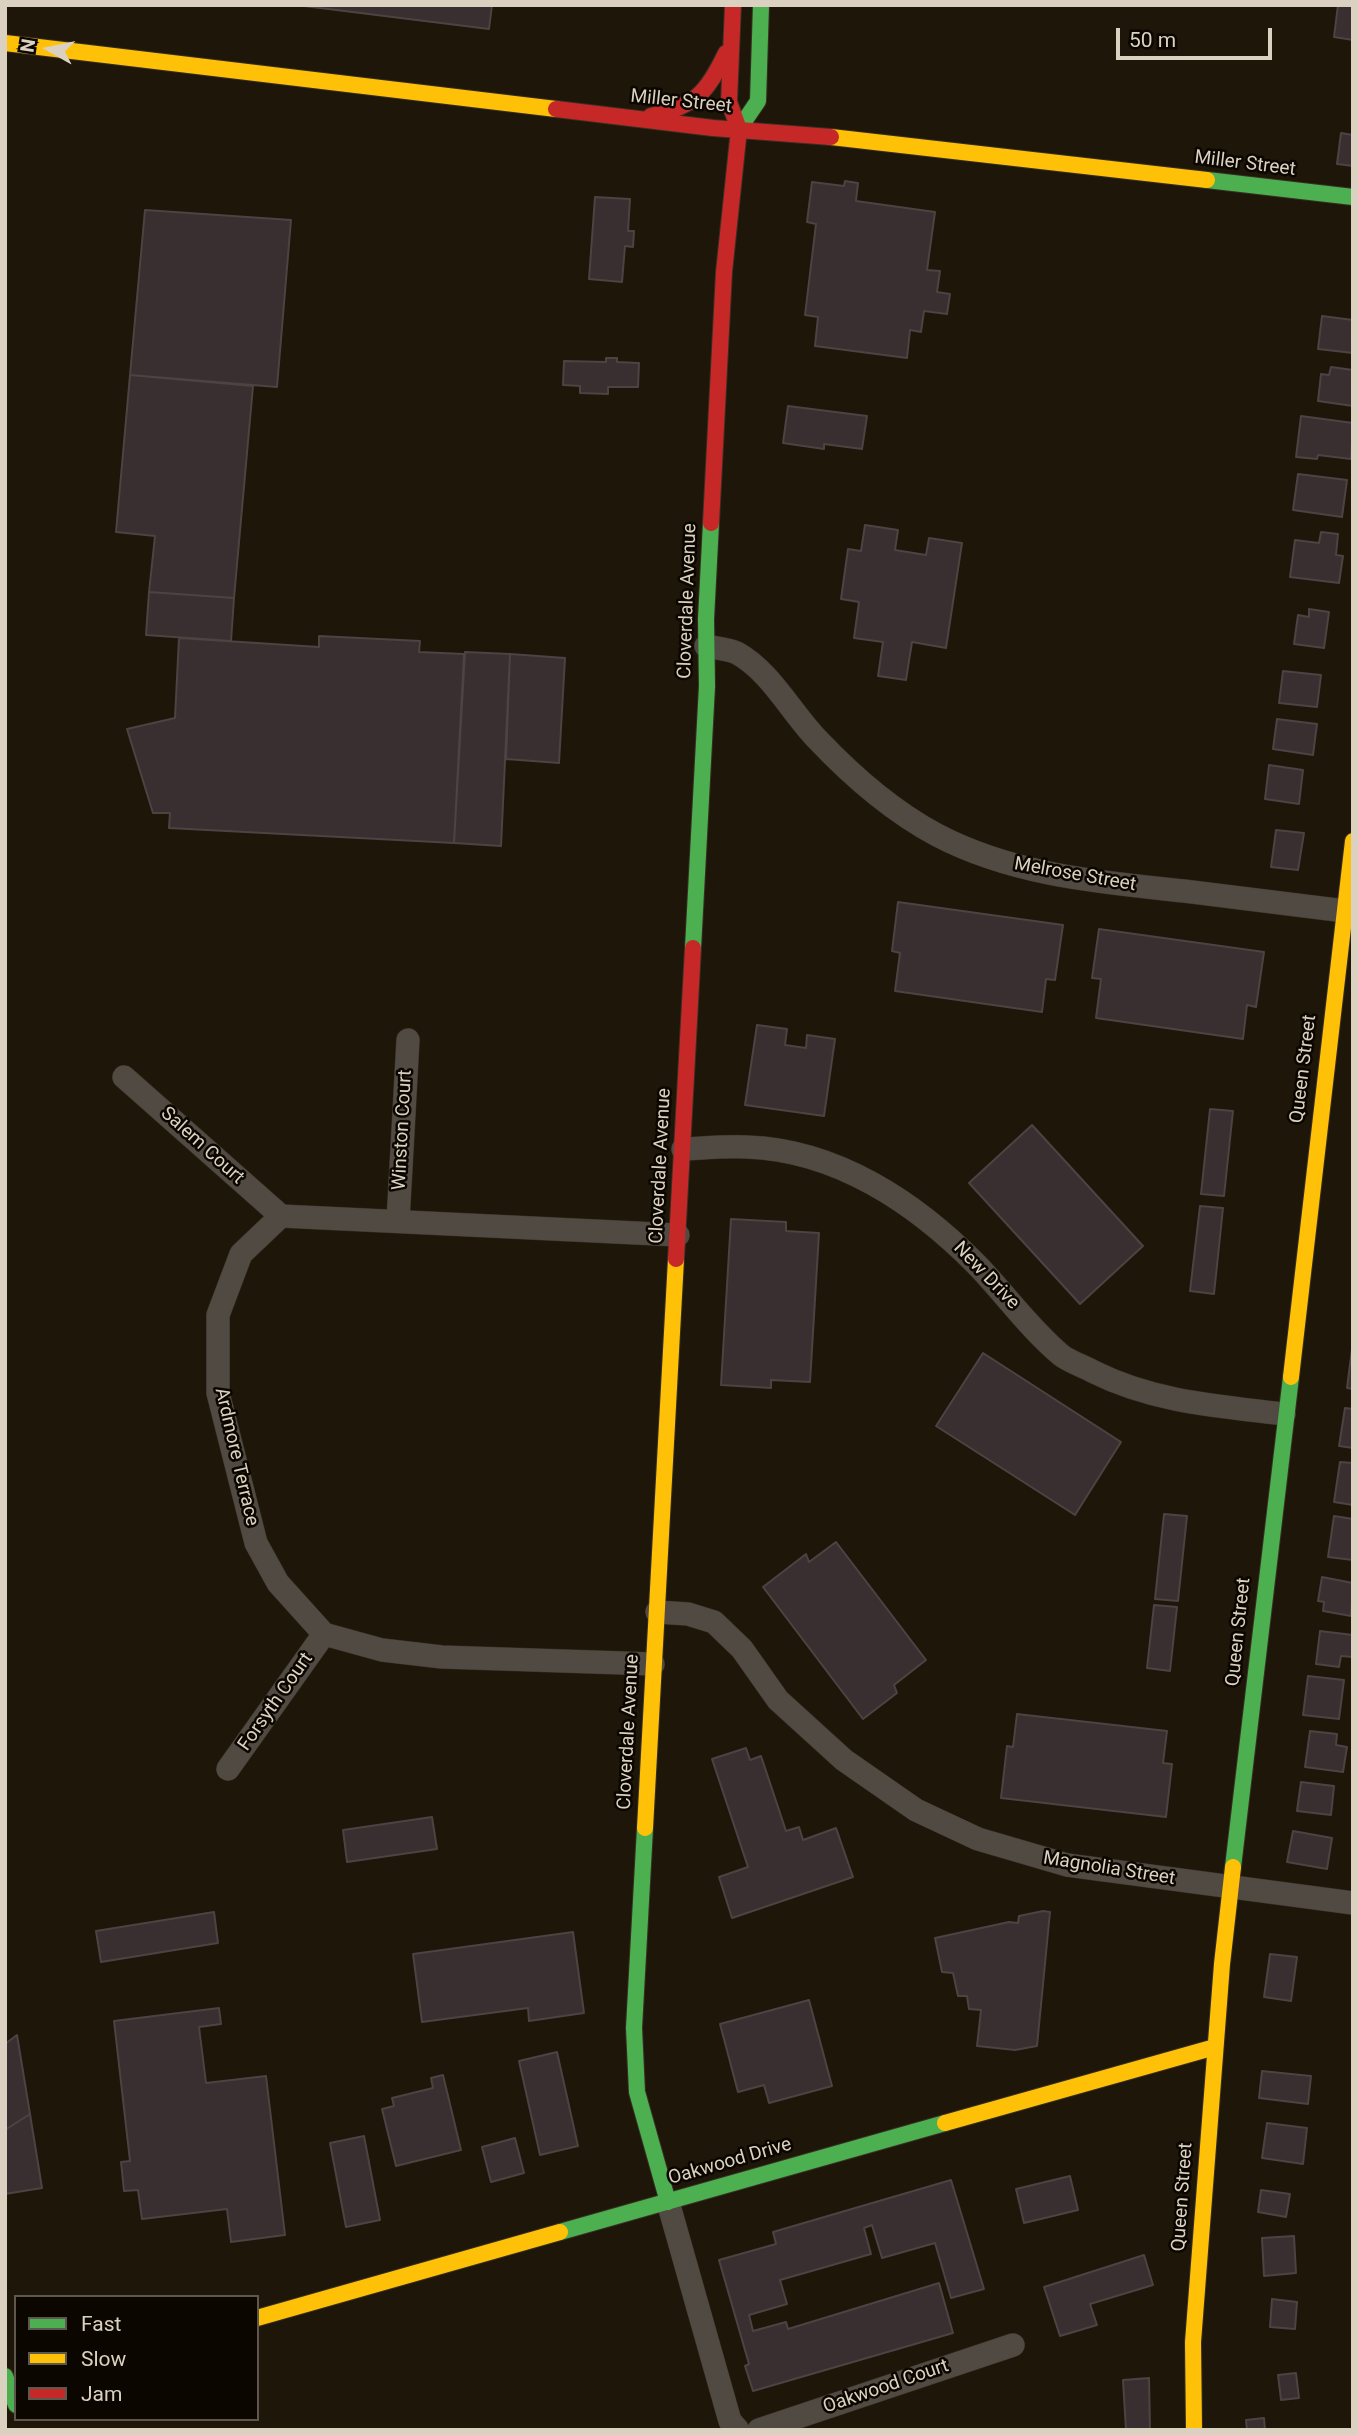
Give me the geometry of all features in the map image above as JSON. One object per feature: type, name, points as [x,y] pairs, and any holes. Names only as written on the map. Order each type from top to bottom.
[{"type":"street","name":"Cloverdale Avenue","points":[[668,2202],[637,2092],[635,2028],[683,1149],[725,244],[738,129],[729,102],[733,5]]},
{"type":"street","name":"Cloverdale Avenue","points":[[738,129],[758,101],[761,5]]},
{"type":"street","points":[[638,119],[681,110],[698,100],[712,84],[731,42]]},
{"type":"street","name":"Miller Street","points":[[5,43],[638,119],[1353,197]]},
{"type":"street","name":"Melrose Street","points":[[706,646],[735,652],[754,664],[817,739],[859,779],[896,809],[936,834],[970,850],[1023,868],[1072,878],[1348,912]]},
{"type":"street","name":"Queen Street","points":[[1194,2430],[1193,2342],[1214,2047],[1284,1414],[1348,912],[1353,841]]},
{"type":"street","name":"Winston Court","points":[[398,1221],[408,1040]]},
{"type":"street","name":"Salem Court","points":[[124,1077],[281,1216]]},
{"type":"street","name":"New Drive","points":[[683,1149],[747,1147],[775,1150],[812,1159],[863,1177],[916,1209],[944,1233],[1062,1356],[1124,1387],[1161,1398],[1284,1414]]},
{"type":"street","points":[[281,1216],[678,1235]]},
{"type":"street","name":"Ardmore Terrace","points":[[281,1216],[241,1254],[218,1315],[218,1393],[256,1543],[278,1583],[324,1634]]},
{"type":"street","name":"Magnolia Street","points":[[657,1612],[688,1614],[714,1622],[741,1649],[778,1700],[844,1760],[916,1810],[978,1839],[1067,1865],[1353,1903]]},
{"type":"street","points":[[324,1634],[382,1650],[442,1657],[653,1664]]},
{"type":"street","name":"Forsyth Court","points":[[229,1769],[324,1634]]},
{"type":"street","name":"Oakwood Drive","points":[[259,2317],[1214,2047]]},
{"type":"street","points":[[668,2202],[730,2421],[738,2430]]},
{"type":"street","name":"Oakwood Court","points":[[759,2430],[1013,2344]]},
{"type":"building","points":[[296,5],[492,5],[489,29]]},
{"type":"building","points":[[1338,5],[1353,5],[1353,40],[1334,37]]},
{"type":"building","points":[[1341,133],[1353,135],[1353,166],[1337,164]]},
{"type":"building","points":[[845,181],[858,183],[856,201],[935,212],[927,270],[940,271],[937,292],[950,294],[947,314],[924,311],[921,332],[910,330],[907,358],[815,346],[818,317],[805,315],[816,224],[807,222],[812,182],[844,186]]},
{"type":"building","points":[[595,197],[630,199],[628,231],[634,231],[633,247],[625,246],[622,282],[589,279]]},
{"type":"building","points":[[145,210],[291,220],[277,387],[130,375]]},
{"type":"building","points":[[1322,316],[1353,320],[1353,353],[1318,349]]},
{"type":"building","points":[[606,358],[617,358],[617,362],[639,363],[638,387],[608,387],[608,394],[580,393],[580,386],[563,385],[564,361],[606,362]]},
{"type":"building","points":[[1331,367],[1353,370],[1353,406],[1318,401],[1321,374],[1329,375]]},
{"type":"building","points":[[130,375],[253,386],[234,598],[149,592],[155,536],[116,532]]},
{"type":"building","points":[[788,406],[867,416],[862,449],[824,444],[824,449],[783,443]]},
{"type":"building","points":[[1301,416],[1353,423],[1351,459],[1318,455],[1317,459],[1296,457]]},
{"type":"building","points":[[1298,474],[1347,480],[1342,517],[1293,510]]},
{"type":"building","points":[[865,525],[898,530],[895,550],[926,555],[929,538],[962,543],[946,648],[912,642],[906,680],[878,676],[883,642],[854,638],[859,602],[841,599],[848,549],[861,551]]},
{"type":"building","points":[[1321,532],[1338,534],[1336,555],[1343,556],[1339,583],[1290,577],[1295,540],[1319,543]]},
{"type":"building","points":[[149,592],[234,598],[231,641],[146,635]]},
{"type":"building","points":[[1309,609],[1329,612],[1324,648],[1294,644],[1298,615],[1309,617]]},
{"type":"building","points":[[319,636],[420,641],[419,652],[464,654],[454,843],[169,828],[170,813],[153,813],[127,729],[175,718],[179,638],[319,647]]},
{"type":"building","points":[[465,652],[510,654],[501,846],[454,843]]},
{"type":"building","points":[[510,654],[565,658],[559,763],[506,759]]},
{"type":"building","points":[[1283,671],[1321,675],[1317,707],[1279,703]]},
{"type":"building","points":[[1277,719],[1317,724],[1313,755],[1273,749]]},
{"type":"building","points":[[1269,765],[1303,770],[1299,804],[1265,799]]},
{"type":"building","points":[[1276,830],[1304,833],[1298,870],[1271,867]]},
{"type":"building","points":[[898,902],[1063,925],[1055,980],[1046,979],[1042,1012],[895,991],[900,953],[892,951]]},
{"type":"building","points":[[1099,929],[1264,952],[1256,1007],[1247,1005],[1243,1039],[1096,1018],[1101,979],[1092,978]]},
{"type":"building","points":[[757,1025],[787,1029],[785,1045],[806,1048],[807,1035],[835,1039],[824,1116],[745,1105]]},
{"type":"building","points":[[1210,1109],[1233,1111],[1224,1196],[1201,1194]]},
{"type":"building","points":[[1032,1125],[1143,1246],[1080,1304],[969,1183]]},
{"type":"building","points":[[1200,1206],[1223,1208],[1214,1294],[1190,1291]]},
{"type":"building","points":[[731,1219],[786,1222],[786,1231],[819,1233],[810,1382],[771,1380],[771,1388],[721,1385]]},
{"type":"building","points":[[1353,1349],[1353,1389],[1347,1388]]},
{"type":"building","points":[[983,1353],[1121,1442],[1075,1515],[936,1426]]},
{"type":"building","points":[[1345,1408],[1353,1409],[1353,1448],[1339,1446]]},
{"type":"building","points":[[1340,1462],[1353,1463],[1353,1505],[1334,1502]]},
{"type":"building","points":[[1164,1514],[1187,1516],[1178,1601],[1155,1599]]},
{"type":"building","points":[[1334,1516],[1353,1519],[1353,1560],[1328,1557]]},
{"type":"building","points":[[836,1542],[926,1660],[894,1685],[897,1693],[863,1719],[763,1587],[806,1554],[809,1562]]},
{"type":"building","points":[[1322,1577],[1353,1583],[1351,1616],[1323,1611],[1324,1602],[1318,1601]]},
{"type":"building","points":[[1154,1605],[1177,1607],[1170,1671],[1147,1668]]},
{"type":"building","points":[[1320,1631],[1353,1635],[1353,1657],[1341,1656],[1339,1667],[1316,1664]]},
{"type":"building","points":[[1308,1676],[1344,1680],[1339,1719],[1303,1715]]},
{"type":"building","points":[[1017,1714],[1167,1731],[1163,1763],[1172,1764],[1166,1817],[1001,1798],[1007,1746],[1013,1747]]},
{"type":"building","points":[[1310,1731],[1337,1734],[1336,1745],[1347,1747],[1343,1772],[1305,1767]]},
{"type":"building","points":[[746,1748],[750,1760],[761,1756],[786,1831],[799,1827],[803,1840],[836,1828],[853,1877],[732,1918],[719,1877],[748,1867],[712,1759]]},
{"type":"building","points":[[1301,1782],[1334,1786],[1331,1815],[1297,1811]]},
{"type":"building","points":[[432,1817],[437,1849],[347,1862],[343,1830]]},
{"type":"building","points":[[1293,1831],[1332,1838],[1327,1869],[1287,1862]]},
{"type":"building","points":[[214,1912],[218,1943],[101,1962],[96,1931]]},
{"type":"building","points":[[1050,1912],[1037,2046],[1015,2050],[977,2046],[981,2010],[969,2009],[967,1996],[958,1996],[953,1973],[942,1972],[935,1938],[1009,1922],[1018,1923],[1019,1916]]},
{"type":"building","points":[[573,1932],[584,2013],[529,2021],[528,2008],[422,2022],[413,1954]]},
{"type":"building","points":[[1270,1954],[1297,1957],[1291,2001],[1264,1997]]},
{"type":"building","points":[[809,2000],[832,2086],[769,2103],[764,2085],[738,2092],[720,2024]]},
{"type":"building","points":[[219,2008],[221,2024],[199,2027],[206,2083],[266,2076],[285,2235],[231,2242],[227,2209],[142,2219],[138,2190],[124,2191],[121,2162],[130,2161],[114,2021]]},
{"type":"building","points":[[17,2035],[30,2114],[5,2130],[5,2044]]},
{"type":"building","points":[[557,2052],[578,2146],[540,2155],[519,2061]]},
{"type":"building","points":[[1262,2071],[1311,2076],[1308,2104],[1259,2098]]},
{"type":"building","points":[[443,2075],[461,2150],[396,2166],[382,2109],[394,2106],[392,2098],[433,2088],[431,2078]]},
{"type":"building","points":[[30,2114],[42,2188],[5,2194],[5,2130]]},
{"type":"building","points":[[1267,2123],[1307,2128],[1303,2164],[1262,2158]]},
{"type":"building","points":[[364,2136],[380,2220],[346,2227],[330,2143]]},
{"type":"building","points":[[515,2138],[524,2173],[491,2182],[482,2147]]},
{"type":"building","points":[[1070,2176],[1078,2210],[1024,2223],[1016,2189]]},
{"type":"building","points":[[951,2180],[984,2289],[951,2298],[935,2243],[882,2258],[872,2225],[864,2228],[871,2254],[780,2280],[787,2304],[749,2315],[753,2331],[786,2322],[788,2329],[939,2283],[953,2333],[753,2391],[745,2366],[749,2364],[719,2260],[776,2244],[773,2232]]},
{"type":"building","points":[[1261,2190],[1290,2194],[1286,2217],[1258,2212]]},
{"type":"building","points":[[1294,2236],[1296,2273],[1264,2276],[1262,2238]]},
{"type":"building","points":[[1144,2255],[1153,2285],[1090,2304],[1097,2325],[1060,2336],[1044,2287]]},
{"type":"building","points":[[1272,2299],[1297,2302],[1295,2329],[1270,2327]]},
{"type":"building","points":[[1296,2373],[1299,2398],[1281,2400],[1278,2375]]},
{"type":"building","points":[[1149,2378],[1150,2430],[1126,2430],[1123,2380]]},
{"type":"building","points":[[1264,2418],[1265,2430],[1247,2430],[1246,2420]]},
{"type":"traffic: fast","points":[[739,129],[758,101],[761,5]]},
{"type":"traffic: fast","points":[[1207,180],[1353,197]]},
{"type":"traffic: fast","points":[[693,948],[707,686],[706,619],[711,523]]},
{"type":"traffic: fast","points":[[1233,1867],[1291,1377]]},
{"type":"traffic: fast","points":[[645,1828],[634,2028],[637,2092],[668,2202]]},
{"type":"traffic: fast","points":[[560,2232],[945,2123]]},
{"type":"traffic: fast","points":[[5,2376],[14,2400]]},
{"type":"traffic: slow","points":[[5,43],[556,109]]},
{"type":"traffic: slow","points":[[831,137],[1207,180]]},
{"type":"traffic: slow","points":[[1291,1377],[1353,841]]},
{"type":"traffic: slow","points":[[645,1828],[676,1259]]},
{"type":"traffic: slow","points":[[1194,2430],[1193,2342],[1222,1964],[1233,1867]]},
{"type":"traffic: slow","points":[[945,2123],[1215,2047]]},
{"type":"traffic: slow","points":[[259,2317],[560,2232]]},
{"type":"traffic: jam","points":[[711,523],[724,272],[739,129],[729,102],[733,5]]},
{"type":"traffic: jam","points":[[651,116],[679,107],[698,96],[712,79],[726,53]]},
{"type":"traffic: jam","points":[[556,109],[713,128],[831,137]]},
{"type":"traffic: jam","points":[[676,1259],[693,948]]}]
